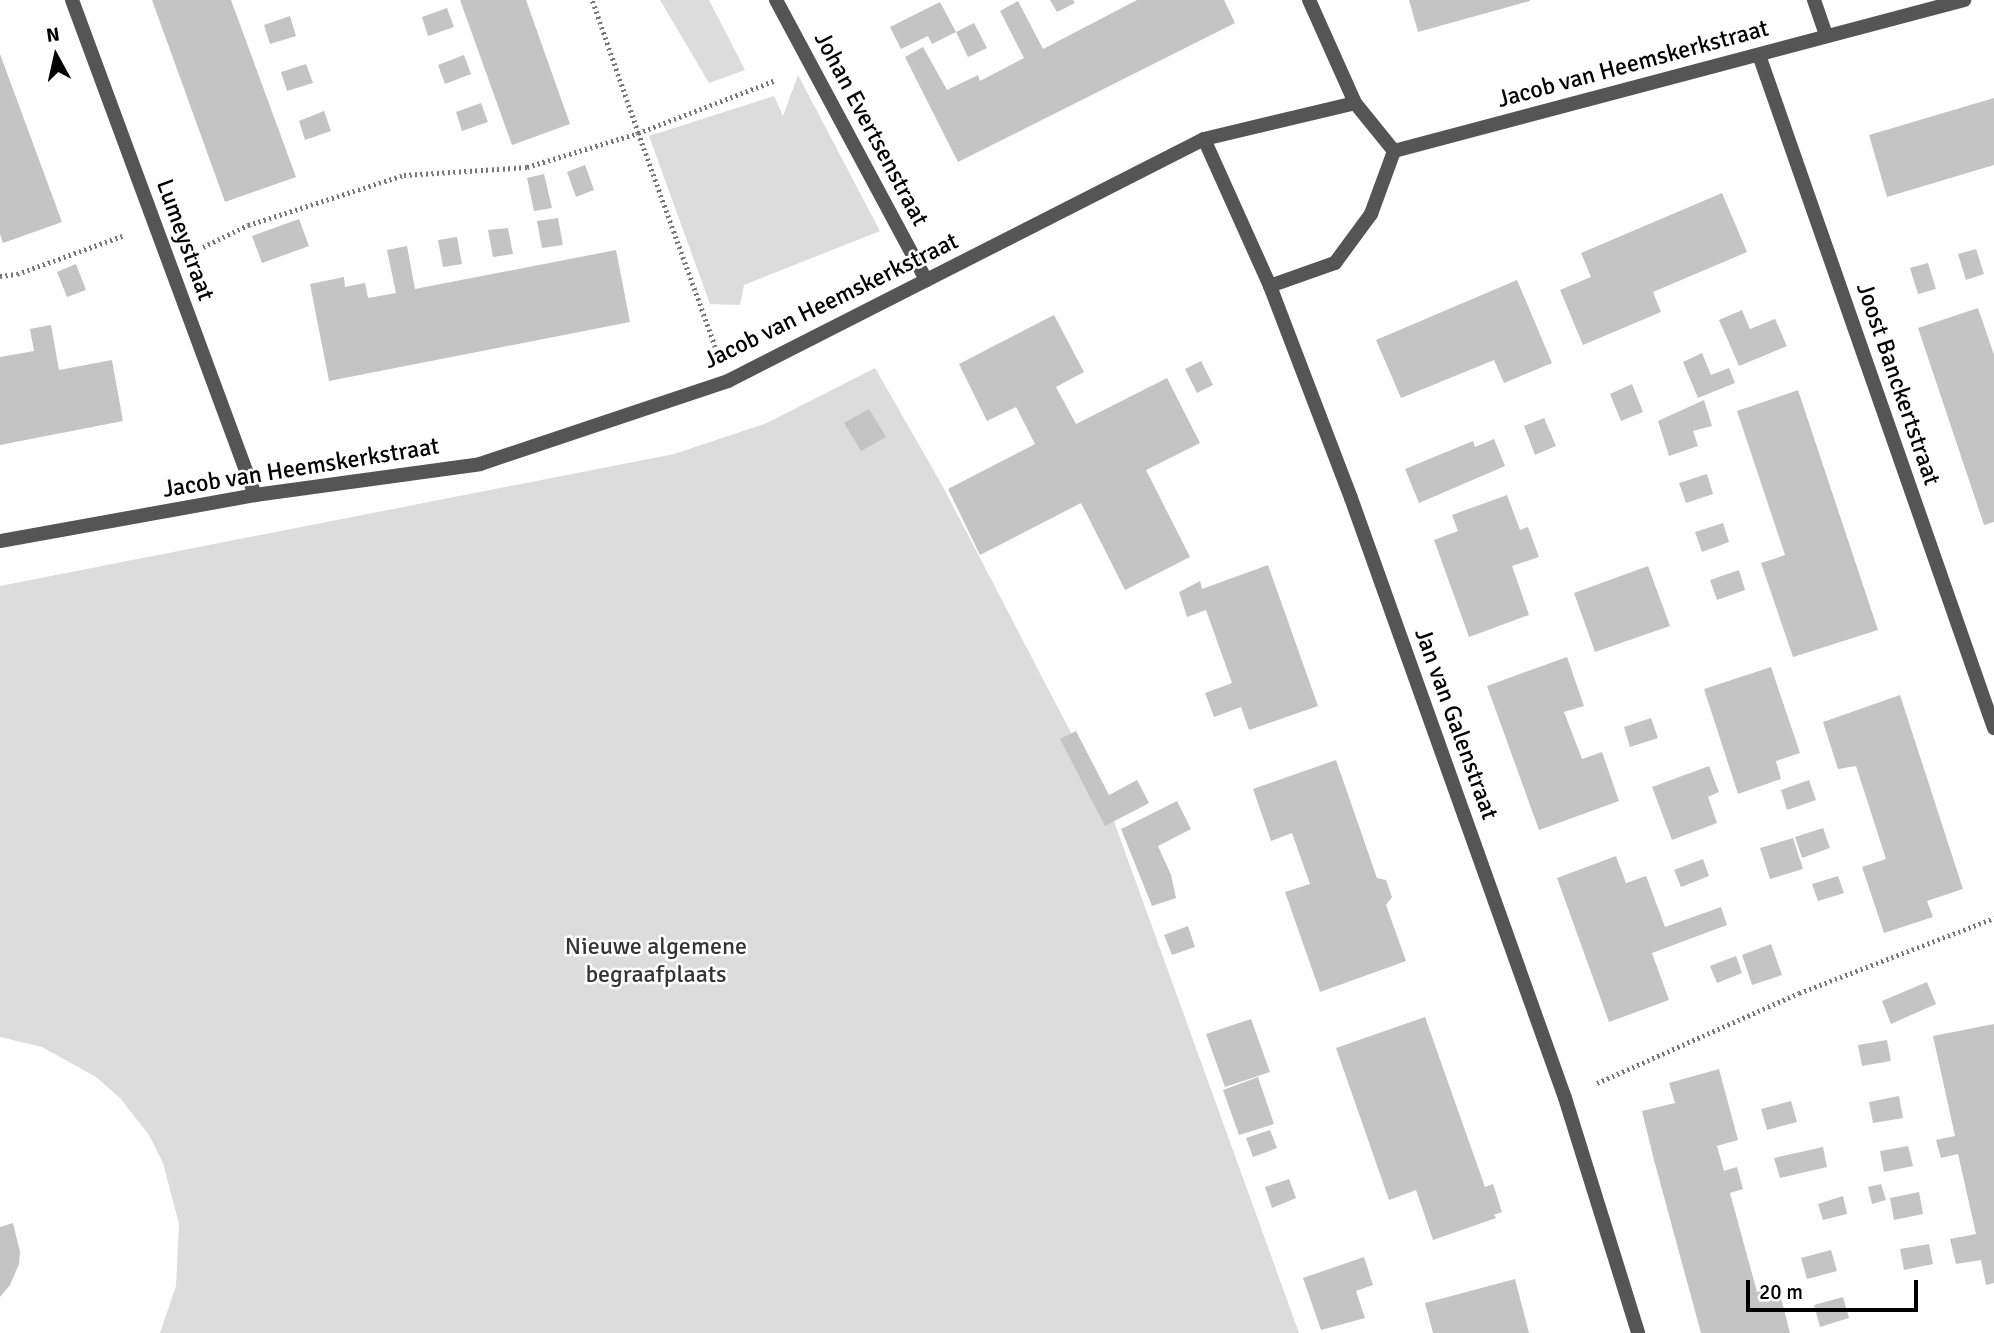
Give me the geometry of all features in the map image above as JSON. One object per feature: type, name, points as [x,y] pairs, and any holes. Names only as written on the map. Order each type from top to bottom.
[{"type":"street","name":"Lumeystraat","points":[[72,0],[255,495]]},
{"type":"street","name":"Johan Evertsenstraat","points":[[776,0],[926,280]]},
{"type":"street","points":[[1270,286],[1335,263],[1371,214],[1394,151],[1355,103],[1309,0]]},
{"type":"street","points":[[1814,0],[1826,35]]},
{"type":"street","name":"Jacob van Heemskerkstraat","points":[[1394,151],[1964,0]]},
{"type":"street","name":"Joost Banckertstraat","points":[[1759,55],[1994,727]]},
{"type":"street","name":"Jacob van Heemskerkstraat","points":[[0,541],[255,495],[480,464],[728,381],[1204,139],[1355,103]]},
{"type":"street","name":"Jan van Galenstraat","points":[[1204,139],[1270,286],[1355,510],[1564,1098],[1638,1333]]},
{"type":"path","points":[[592,0],[728,381]]},
{"type":"path","points":[[169,263],[248,225],[404,175],[527,167],[638,134],[812,67]]},
{"type":"path","points":[[0,276],[17,274],[155,224]]},
{"type":"path","points":[[1564,1098],[1799,993],[1994,918]]},
{"type":"green space","points":[[660,0],[709,0],[745,70],[709,83]]},
{"type":"green space","points":[[798,75],[880,231],[744,285],[740,305],[710,304],[649,136],[774,96],[783,116]]},
{"type":"green space","name":"Nieuwe algemene begraafplaats","points":[[875,368],[942,485],[1107,802],[1299,1333],[160,1333],[176,1286],[179,1224],[163,1163],[149,1135],[120,1098],[96,1077],[42,1047],[0,1037],[0,586],[674,454],[767,423]]},
{"type":"building","points":[[152,0],[231,0],[296,177],[225,202]]},
{"type":"building","points":[[460,0],[526,0],[570,124],[512,145]]},
{"type":"building","points":[[1050,0],[1073,0],[1075,3],[1057,12]]},
{"type":"building","points":[[1137,0],[1224,0],[1235,23],[958,162],[905,57],[923,47],[947,90],[978,75],[980,81],[1024,58],[1000,11],[1018,1],[1043,49]]},
{"type":"building","points":[[1409,0],[1530,0],[1530,1],[1418,32]]},
{"type":"building","points":[[940,2],[956,32],[932,44],[928,36],[901,49],[890,27]]},
{"type":"building","points":[[447,8],[454,27],[428,36],[422,17]]},
{"type":"building","points":[[290,16],[296,36],[270,44],[264,25]]},
{"type":"building","points":[[974,23],[987,48],[968,57],[956,32]]},
{"type":"building","points":[[0,54],[62,222],[3,243],[0,234]]},
{"type":"building","points":[[464,55],[471,74],[445,84],[438,65]]},
{"type":"building","points":[[306,64],[313,83],[287,91],[281,72]]},
{"type":"building","points":[[1994,98],[1994,165],[1887,197],[1869,135]]},
{"type":"building","points":[[481,103],[488,122],[462,131],[456,112]]},
{"type":"building","points":[[324,111],[331,131],[305,140],[299,121]]},
{"type":"building","points":[[585,165],[594,190],[576,197],[567,172]]},
{"type":"building","points":[[544,174],[552,208],[534,211],[527,178]]},
{"type":"building","points":[[1722,193],[1747,252],[1653,292],[1661,312],[1583,345],[1560,290],[1591,277],[1581,253]]},
{"type":"building","points":[[558,218],[563,245],[542,248],[537,221]]},
{"type":"building","points":[[299,219],[309,246],[262,263],[252,236]]},
{"type":"building","points":[[508,228],[513,254],[493,257],[488,230]]},
{"type":"building","points":[[457,237],[462,264],[443,267],[438,240]]},
{"type":"building","points":[[407,246],[415,289],[616,250],[630,322],[329,381],[310,284],[344,277],[345,287],[365,283],[368,298],[396,293],[387,250]]},
{"type":"building","points":[[1976,249],[1984,274],[1966,280],[1958,254]]},
{"type":"building","points":[[1928,263],[1936,289],[1918,294],[1910,268]]},
{"type":"building","points":[[76,264],[86,290],[67,297],[57,272]]},
{"type":"building","points":[[1517,280],[1552,363],[1504,383],[1494,360],[1401,398],[1376,340]]},
{"type":"building","points":[[1978,308],[1994,355],[1994,522],[1984,525],[1918,328]]},
{"type":"building","points":[[1742,310],[1750,329],[1775,319],[1787,346],[1739,366],[1719,320]]},
{"type":"building","points":[[1054,315],[1084,372],[1056,387],[1076,424],[1167,378],[1200,443],[1146,470],[1190,557],[1125,590],[1081,503],[980,555],[948,489],[1035,444],[1016,407],[987,421],[959,364]]},
{"type":"building","points":[[51,325],[59,370],[112,360],[123,421],[0,445],[0,357],[34,351],[30,329]]},
{"type":"building","points":[[1702,353],[1711,375],[1729,368],[1735,383],[1698,398],[1683,362]]},
{"type":"building","points":[[1201,361],[1213,385],[1197,393],[1185,369]]},
{"type":"building","points":[[1632,384],[1643,412],[1621,421],[1610,394]]},
{"type":"building","points":[[1798,390],[1878,630],[1793,657],[1761,563],[1785,555],[1737,411]]},
{"type":"building","points":[[1704,400],[1712,426],[1693,431],[1698,446],[1669,456],[1658,421]]},
{"type":"building","points":[[869,409],[886,437],[861,451],[844,423]]},
{"type":"building","points":[[1544,418],[1556,446],[1535,455],[1524,426]]},
{"type":"building","points":[[1494,439],[1505,466],[1419,503],[1405,469],[1473,441],[1475,447]]},
{"type":"building","points":[[1707,474],[1713,494],[1686,503],[1679,483]]},
{"type":"building","points":[[1507,495],[1520,530],[1528,527],[1539,557],[1512,566],[1529,615],[1469,637],[1434,540],[1458,531],[1452,515]]},
{"type":"building","points":[[1723,523],[1729,542],[1702,552],[1695,532]]},
{"type":"building","points":[[1268,565],[1318,706],[1249,730],[1241,707],[1214,717],[1205,693],[1232,683],[1206,610],[1187,617],[1179,592],[1200,581],[1202,589]]},
{"type":"building","points":[[1648,566],[1670,626],[1595,652],[1574,593]]},
{"type":"building","points":[[1739,570],[1745,590],[1717,600],[1710,580]]},
{"type":"building","points":[[1567,657],[1584,706],[1564,712],[1582,759],[1602,752],[1619,801],[1539,830],[1487,686]]},
{"type":"building","points":[[1771,667],[1800,753],[1776,761],[1781,779],[1738,794],[1704,689]]},
{"type":"building","points":[[1900,695],[1963,889],[1927,901],[1933,917],[1884,933],[1862,867],[1886,859],[1856,766],[1838,769],[1823,722]]},
{"type":"building","points":[[1651,718],[1658,738],[1630,747],[1624,727]]},
{"type":"building","points":[[1076,731],[1109,795],[1137,780],[1149,803],[1105,826],[1060,739]]},
{"type":"building","points":[[1336,760],[1377,878],[1386,880],[1392,897],[1386,905],[1406,961],[1320,992],[1285,892],[1310,884],[1292,833],[1271,841],[1253,789]]},
{"type":"building","points":[[1709,766],[1719,792],[1708,797],[1717,823],[1672,840],[1652,787]]},
{"type":"building","points":[[1809,780],[1816,800],[1787,810],[1781,790]]},
{"type":"building","points":[[1177,801],[1191,829],[1158,846],[1171,875],[1176,898],[1152,906],[1121,829]]},
{"type":"building","points":[[1823,828],[1830,848],[1802,858],[1795,837]]},
{"type":"building","points":[[1793,838],[1803,869],[1770,879],[1760,848]]},
{"type":"building","points":[[1616,856],[1626,883],[1646,876],[1665,927],[1721,907],[1727,925],[1652,953],[1669,1000],[1609,1022],[1557,878]]},
{"type":"building","points":[[1703,859],[1709,876],[1681,887],[1674,870]]},
{"type":"building","points":[[1838,876],[1844,893],[1818,901],[1812,884]]},
{"type":"building","points":[[1188,926],[1195,947],[1172,955],[1164,935]]},
{"type":"building","points":[[1771,944],[1782,975],[1752,985],[1742,955]]},
{"type":"building","points":[[1736,956],[1742,973],[1717,983],[1710,966]]},
{"type":"building","points":[[1927,982],[1936,1004],[1891,1024],[1882,1001]]},
{"type":"building","points":[[1425,1017],[1485,1187],[1493,1184],[1502,1212],[1494,1215],[1496,1218],[1433,1240],[1416,1190],[1389,1200],[1336,1048]]},
{"type":"building","points":[[1251,1019],[1270,1072],[1225,1087],[1206,1034]]},
{"type":"building","points":[[1994,1024],[1994,1283],[1986,1285],[1981,1260],[1956,1264],[1950,1239],[1976,1234],[1958,1154],[1941,1158],[1936,1140],[1955,1136],[1933,1036]]},
{"type":"building","points":[[1887,1040],[1891,1061],[1862,1066],[1858,1045]]},
{"type":"building","points":[[1719,1069],[1738,1140],[1717,1146],[1724,1171],[1737,1167],[1743,1189],[1730,1193],[1757,1292],[1778,1286],[1790,1333],[1701,1333],[1654,1160],[1642,1111],[1675,1103],[1669,1083]]},
{"type":"building","points":[[1258,1077],[1274,1124],[1239,1135],[1223,1090]]},
{"type":"building","points":[[1899,1096],[1903,1118],[1873,1123],[1869,1102]]},
{"type":"building","points":[[1791,1101],[1797,1122],[1767,1130],[1761,1109]]},
{"type":"building","points":[[1270,1130],[1277,1148],[1253,1157],[1246,1138]]},
{"type":"building","points":[[1908,1146],[1913,1166],[1884,1172],[1880,1151]]},
{"type":"building","points":[[1823,1147],[1827,1167],[1780,1178],[1774,1158]]},
{"type":"building","points":[[1289,1179],[1296,1198],[1272,1208],[1265,1187]]},
{"type":"building","points":[[1881,1184],[1886,1200],[1872,1204],[1868,1187]]},
{"type":"building","points":[[1919,1192],[1923,1214],[1894,1220],[1890,1198]]},
{"type":"building","points":[[1843,1196],[1847,1214],[1823,1220],[1818,1204]]},
{"type":"building","points":[[13,1223],[20,1252],[19,1264],[10,1285],[0,1297],[0,1227]]},
{"type":"building","points":[[1929,1244],[1933,1264],[1904,1270],[1900,1249]]},
{"type":"building","points":[[1831,1250],[1837,1271],[1807,1279],[1801,1258]]},
{"type":"building","points":[[1364,1257],[1373,1285],[1356,1291],[1365,1318],[1321,1330],[1303,1278]]},
{"type":"building","points":[[1515,1279],[1529,1333],[1433,1333],[1425,1303]]},
{"type":"building","points":[[1843,1297],[1849,1318],[1820,1327],[1814,1305]]}]
